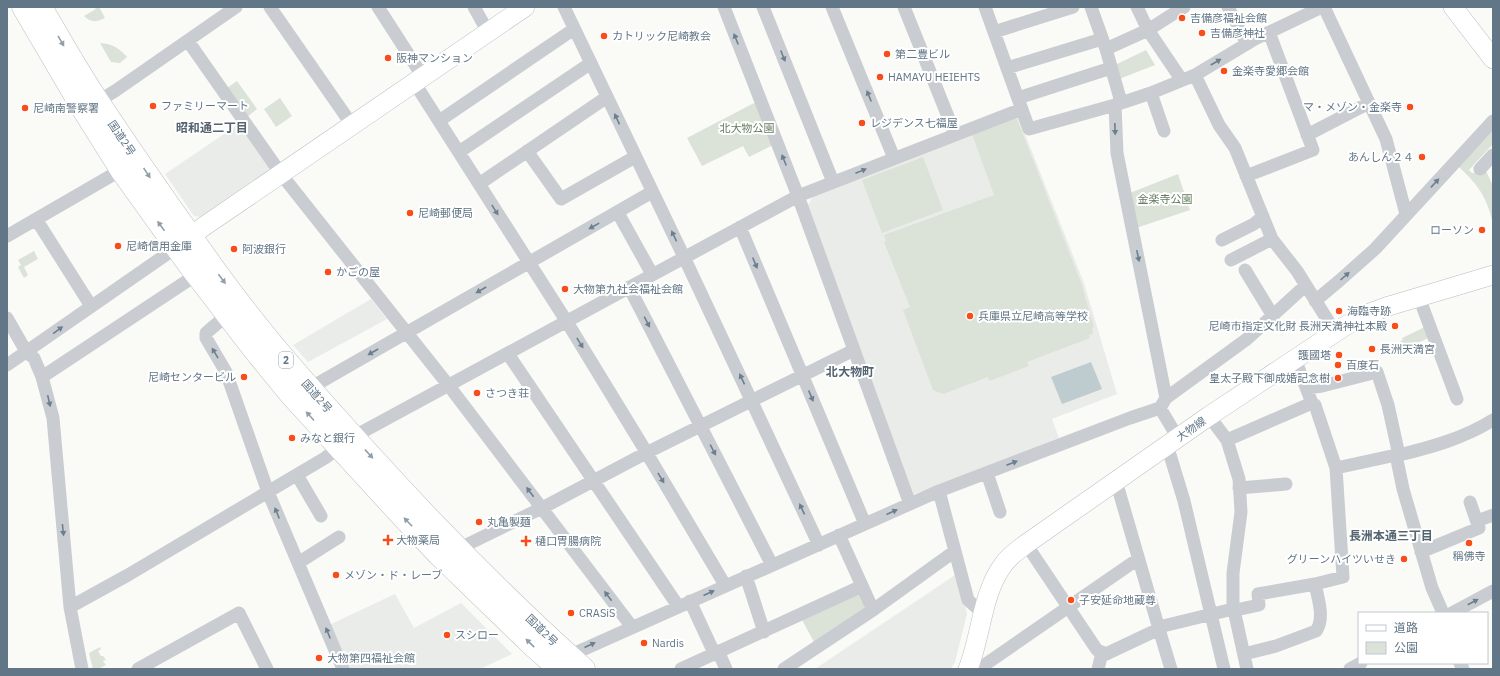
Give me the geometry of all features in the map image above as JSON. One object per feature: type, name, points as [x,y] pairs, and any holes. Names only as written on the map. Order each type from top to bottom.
[{"type":"highway","name":"国道2号","points":[[23,7],[91,106],[161,194],[184,242],[227,315],[291,395],[438,554],[561,665]]},
{"type":"highway","name":"国道2号","points":[[41,7],[91,106],[121,170],[184,242],[220,278],[310,388],[339,448],[402,491],[458,549],[561,665]]},
{"type":"street","points":[[91,106],[236,7]]},
{"type":"street","points":[[270,7],[352,125]]},
{"type":"street","points":[[378,7],[419,80],[439,121],[528,263],[567,322],[725,585]]},
{"type":"street","points":[[474,7],[488,32]]},
{"type":"street","points":[[7,366],[281,174],[525,7]]},
{"type":"street","points":[[564,7],[752,400],[818,545]]},
{"type":"street","points":[[724,7],[798,196],[910,504]]},
{"type":"street","points":[[765,7],[833,182]]},
{"type":"street","points":[[832,7],[894,158]]},
{"type":"street","points":[[904,7],[955,134]]},
{"type":"street","points":[[985,7],[1029,129],[1118,104],[1194,75],[1269,32],[1323,7],[1386,139],[1406,214]]},
{"type":"street","points":[[994,32],[1073,7]]},
{"type":"street","points":[[1091,7],[1111,68],[1118,104],[1117,153],[1163,403],[1173,442],[1184,500],[1224,667],[1316,631],[1320,626],[1320,607],[1315,584]]},
{"type":"street","points":[[1137,7],[1148,30],[1181,80]]},
{"type":"street","points":[[1006,68],[1104,44],[1148,30],[1184,7]]},
{"type":"street","points":[[1229,7],[1247,44]]},
{"type":"street","points":[[1453,7],[1493,58]]},
{"type":"street","points":[[439,121],[574,29]]},
{"type":"street","points":[[1246,176],[1313,150],[1269,32]]},
{"type":"street","points":[[188,41],[281,174],[449,386],[632,627]]},
{"type":"street","points":[[459,152],[591,64]]},
{"type":"street","points":[[70,606],[128,575],[297,475],[339,448],[449,386],[652,274],[798,196],[955,134],[1020,104],[1111,68]]},
{"type":"street","points":[[1194,75],[1219,125],[1235,148],[1272,239],[1297,272],[1335,332]]},
{"type":"street","points":[[1150,93],[1164,131]]},
{"type":"street","points":[[479,184],[607,98]]},
{"type":"street","points":[[1307,135],[1369,102]]},
{"type":"street","points":[[1315,301],[1339,282],[1375,249],[1493,121]]},
{"type":"street","points":[[528,151],[561,199],[635,157]]},
{"type":"street","points":[[1480,169],[1493,155]]},
{"type":"street","points":[[7,236],[121,170]]},
{"type":"street","points":[[310,388],[618,213],[652,192]]},
{"type":"street","points":[[618,213],[652,274]]},
{"type":"street","points":[[1222,240],[1254,224],[1263,216]]},
{"type":"street","points":[[36,219],[92,306]]},
{"type":"street","points":[[740,227],[865,524]]},
{"type":"street","points":[[1232,260],[1272,239]]},
{"type":"street","points":[[1244,270],[1273,316]]},
{"type":"street","name":"大物線","points":[[979,666],[983,611],[994,580],[1002,566],[1014,553],[1209,416],[1335,332],[1358,319],[1389,306],[1493,275]]},
{"type":"street","points":[[42,377],[186,281]]},
{"type":"street","points":[[561,665],[632,627],[939,491],[1130,418],[1163,403],[1247,339],[1306,286]]},
{"type":"street","points":[[629,287],[772,565]]},
{"type":"street","points":[[1423,308],[1457,399]]},
{"type":"street","points":[[227,315],[206,333],[206,338],[226,372],[268,492],[342,669]]},
{"type":"street","points":[[7,318],[27,353],[34,358],[48,395],[55,433],[60,505],[70,606],[82,669]]},
{"type":"street","points":[[458,549],[542,508],[646,453],[854,350]]},
{"type":"street","points":[[508,354],[593,481],[684,604],[726,669]]},
{"type":"street","points":[[1026,544],[1097,650],[1106,654],[1164,626],[1233,609],[1259,605],[1258,594],[1315,584],[1343,577],[1336,468],[1315,405],[1312,403],[1295,359]]},
{"type":"street","points":[[1307,388],[1322,386],[1377,372],[1388,405],[1403,489],[1432,588],[1443,612]]},
{"type":"street","points":[[1227,440],[1312,403]]},
{"type":"street","points":[[1209,416],[1227,440],[1239,479],[1241,512],[1233,572],[1233,609],[1245,660]]},
{"type":"street","points":[[1336,468],[1441,444],[1480,428],[1493,420]]},
{"type":"street","points":[[987,473],[1000,512]]},
{"type":"street","points":[[297,475],[321,516]]},
{"type":"street","points":[[1116,481],[1171,669]]},
{"type":"street","points":[[1239,488],[1286,484]]},
{"type":"street","points":[[939,491],[968,600],[983,611]]},
{"type":"street","points":[[1421,552],[1479,528],[1470,502]]},
{"type":"street","points":[[1477,522],[1493,515]]},
{"type":"street","points":[[839,535],[873,610]]},
{"type":"street","points":[[298,563],[339,537]]},
{"type":"street","points":[[784,669],[873,610],[955,551]]},
{"type":"street","points":[[979,666],[1069,607],[1138,559]]},
{"type":"street","points":[[746,576],[764,632]]},
{"type":"street","points":[[681,669],[862,586]]},
{"type":"street","points":[[1454,612],[1493,591]]},
{"type":"street","points":[[138,669],[239,613],[267,669]]},
{"type":"street","points":[[1098,669],[1102,653]]},
{"type":"street","points":[[1350,669],[1359,664]]},
{"type":"shaded area","name":"兵庫県立尼崎高等学校","points":[[1014,116],[1019,119],[1084,283],[1117,394],[1052,419],[1059,438],[912,495],[807,207],[813,196]]},
{"type":"shaded area","points":[[239,124],[269,167],[268,172],[201,217],[194,216],[165,174]]},
{"type":"shaded area","points":[[371,299],[387,319],[308,362],[293,345]]},
{"type":"shaded area","points":[[1091,362],[1102,389],[1062,404],[1051,377]]},
{"type":"shaded area","points":[[958,573],[967,614],[955,662],[951,669],[815,669]]},
{"type":"shaded area","points":[[395,594],[414,628],[461,603],[512,654],[480,669],[348,669],[329,625]]},
{"type":"green space","points":[[94,7],[99,7],[105,18],[94,21],[89,20],[84,16],[96,9]]},
{"type":"green space","points":[[100,43],[109,44],[115,47],[127,57],[120,63],[111,62]]},
{"type":"green space","points":[[1146,50],[1155,65],[1119,79],[1115,65]]},
{"type":"green space","points":[[237,81],[257,109],[247,117],[227,88]]},
{"type":"green space","points":[[280,98],[292,116],[276,127],[264,109]]},
{"type":"green space","name":"北大物公園","points":[[756,102],[773,145],[749,157],[743,146],[702,166],[687,138]]},
{"type":"green space","points":[[1014,117],[1017,119],[1082,285],[1094,327],[1092,328],[1093,334],[1089,335],[1090,338],[1027,362],[1029,366],[989,381],[988,377],[943,394],[933,390],[903,310],[910,307],[884,242],[886,241],[884,235],[994,195],[972,134]]},
{"type":"green space","points":[[1493,131],[1493,144],[1469,170],[1472,173],[1486,171],[1493,186],[1493,223],[1488,206],[1481,192],[1459,167]]},
{"type":"green space","points":[[923,157],[943,210],[882,233],[862,180]]},
{"type":"green space","name":"金楽寺公園","points":[[1178,174],[1190,210],[1136,228],[1130,193]]},
{"type":"green space","points":[[34,251],[38,259],[24,267],[28,275],[24,278],[18,267],[21,265],[18,260]]},
{"type":"green space","points":[[1425,327],[1430,337],[1402,351],[1397,343],[1403,340],[1402,338]]},
{"type":"green space","points":[[860,590],[869,608],[815,644],[801,618]]},
{"type":"green space","points":[[100,647],[101,649],[98,651],[106,660],[103,661],[106,665],[98,669],[93,669],[89,653]]},
{"type":"place","name":"吉備彦福祉会館","points":[[1182,18]]},
{"type":"place","name":"吉備彦神社","points":[[1202,33]]},
{"type":"place","name":"カトリック尼崎教会","points":[[604,36]]},
{"type":"place","name":"第二豊ビル","points":[[887,54]]},
{"type":"place","name":"阪神マンション","points":[[388,58]]},
{"type":"place","name":"金楽寺愛郷会館","points":[[1224,71]]},
{"type":"place","name":"HAMAYU HEIEHTS","points":[[880,77]]},
{"type":"place","name":"ファミリーマート","points":[[153,106]]},
{"type":"place","name":"マ・メゾン・金楽寺","points":[[1410,107]]},
{"type":"place","name":"尼崎南警察署","points":[[25,108]]},
{"type":"place","name":"レジデンス七福屋","points":[[862,123]]},
{"type":"place","name":"あんしん２４","points":[[1422,157]]},
{"type":"place","name":"尼崎郵便局","points":[[410,213]]},
{"type":"place","name":"ローソン","points":[[1482,230]]},
{"type":"place","name":"尼崎信用金庫","points":[[118,246]]},
{"type":"place","name":"阿波銀行","points":[[234,249]]},
{"type":"place","name":"かごの屋","points":[[328,272]]},
{"type":"place","name":"大物第九社会福祉会館","points":[[565,289]]},
{"type":"place","name":"海臨寺跡","points":[[1339,311]]},
{"type":"place","name":"兵庫県立尼崎高等学校","points":[[970,316]]},
{"type":"place","name":"尼崎市指定文化財 長洲天満神社本殿","points":[[1395,326]]},
{"type":"place","name":"長洲天満宮","points":[[1372,349]]},
{"type":"place","name":"護國塔","points":[[1339,355]]},
{"type":"place","name":"百度石","points":[[1338,365]]},
{"type":"place","name":"尼崎センタービル","points":[[244,377]]},
{"type":"place","name":"皇太子殿下御成婚記念樹","points":[[1338,378]]},
{"type":"place","name":"さつき荘","points":[[477,393]]},
{"type":"place","name":"みなと銀行","points":[[292,438]]},
{"type":"place","name":"丸亀製麺","points":[[479,522]]},
{"type":"place","name":"大物薬局","points":[[388,540]]},
{"type":"place","name":"樋口胃腸病院","points":[[526,541]]},
{"type":"place","name":"稱佛寺","points":[[1469,543]]},
{"type":"place","name":"グリーンハイツいせき","points":[[1404,559]]},
{"type":"place","name":"メゾン・ド・レーブ","points":[[336,575]]},
{"type":"place","name":"子安延命地蔵尊","points":[[1071,600]]},
{"type":"place","name":"CRASiS","points":[[571,613]]},
{"type":"place","name":"スシロー","points":[[447,635]]},
{"type":"place","name":"Nardis","points":[[644,643]]},
{"type":"place","name":"大物第四福祉会館","points":[[319,658]]},
{"type":"district","name":"昭和通二丁目","points":[[212,127]]},
{"type":"district","name":"北大物町","points":[[850,371]]},
{"type":"district","name":"長洲本通三丁目","points":[[1391,535]]}]
